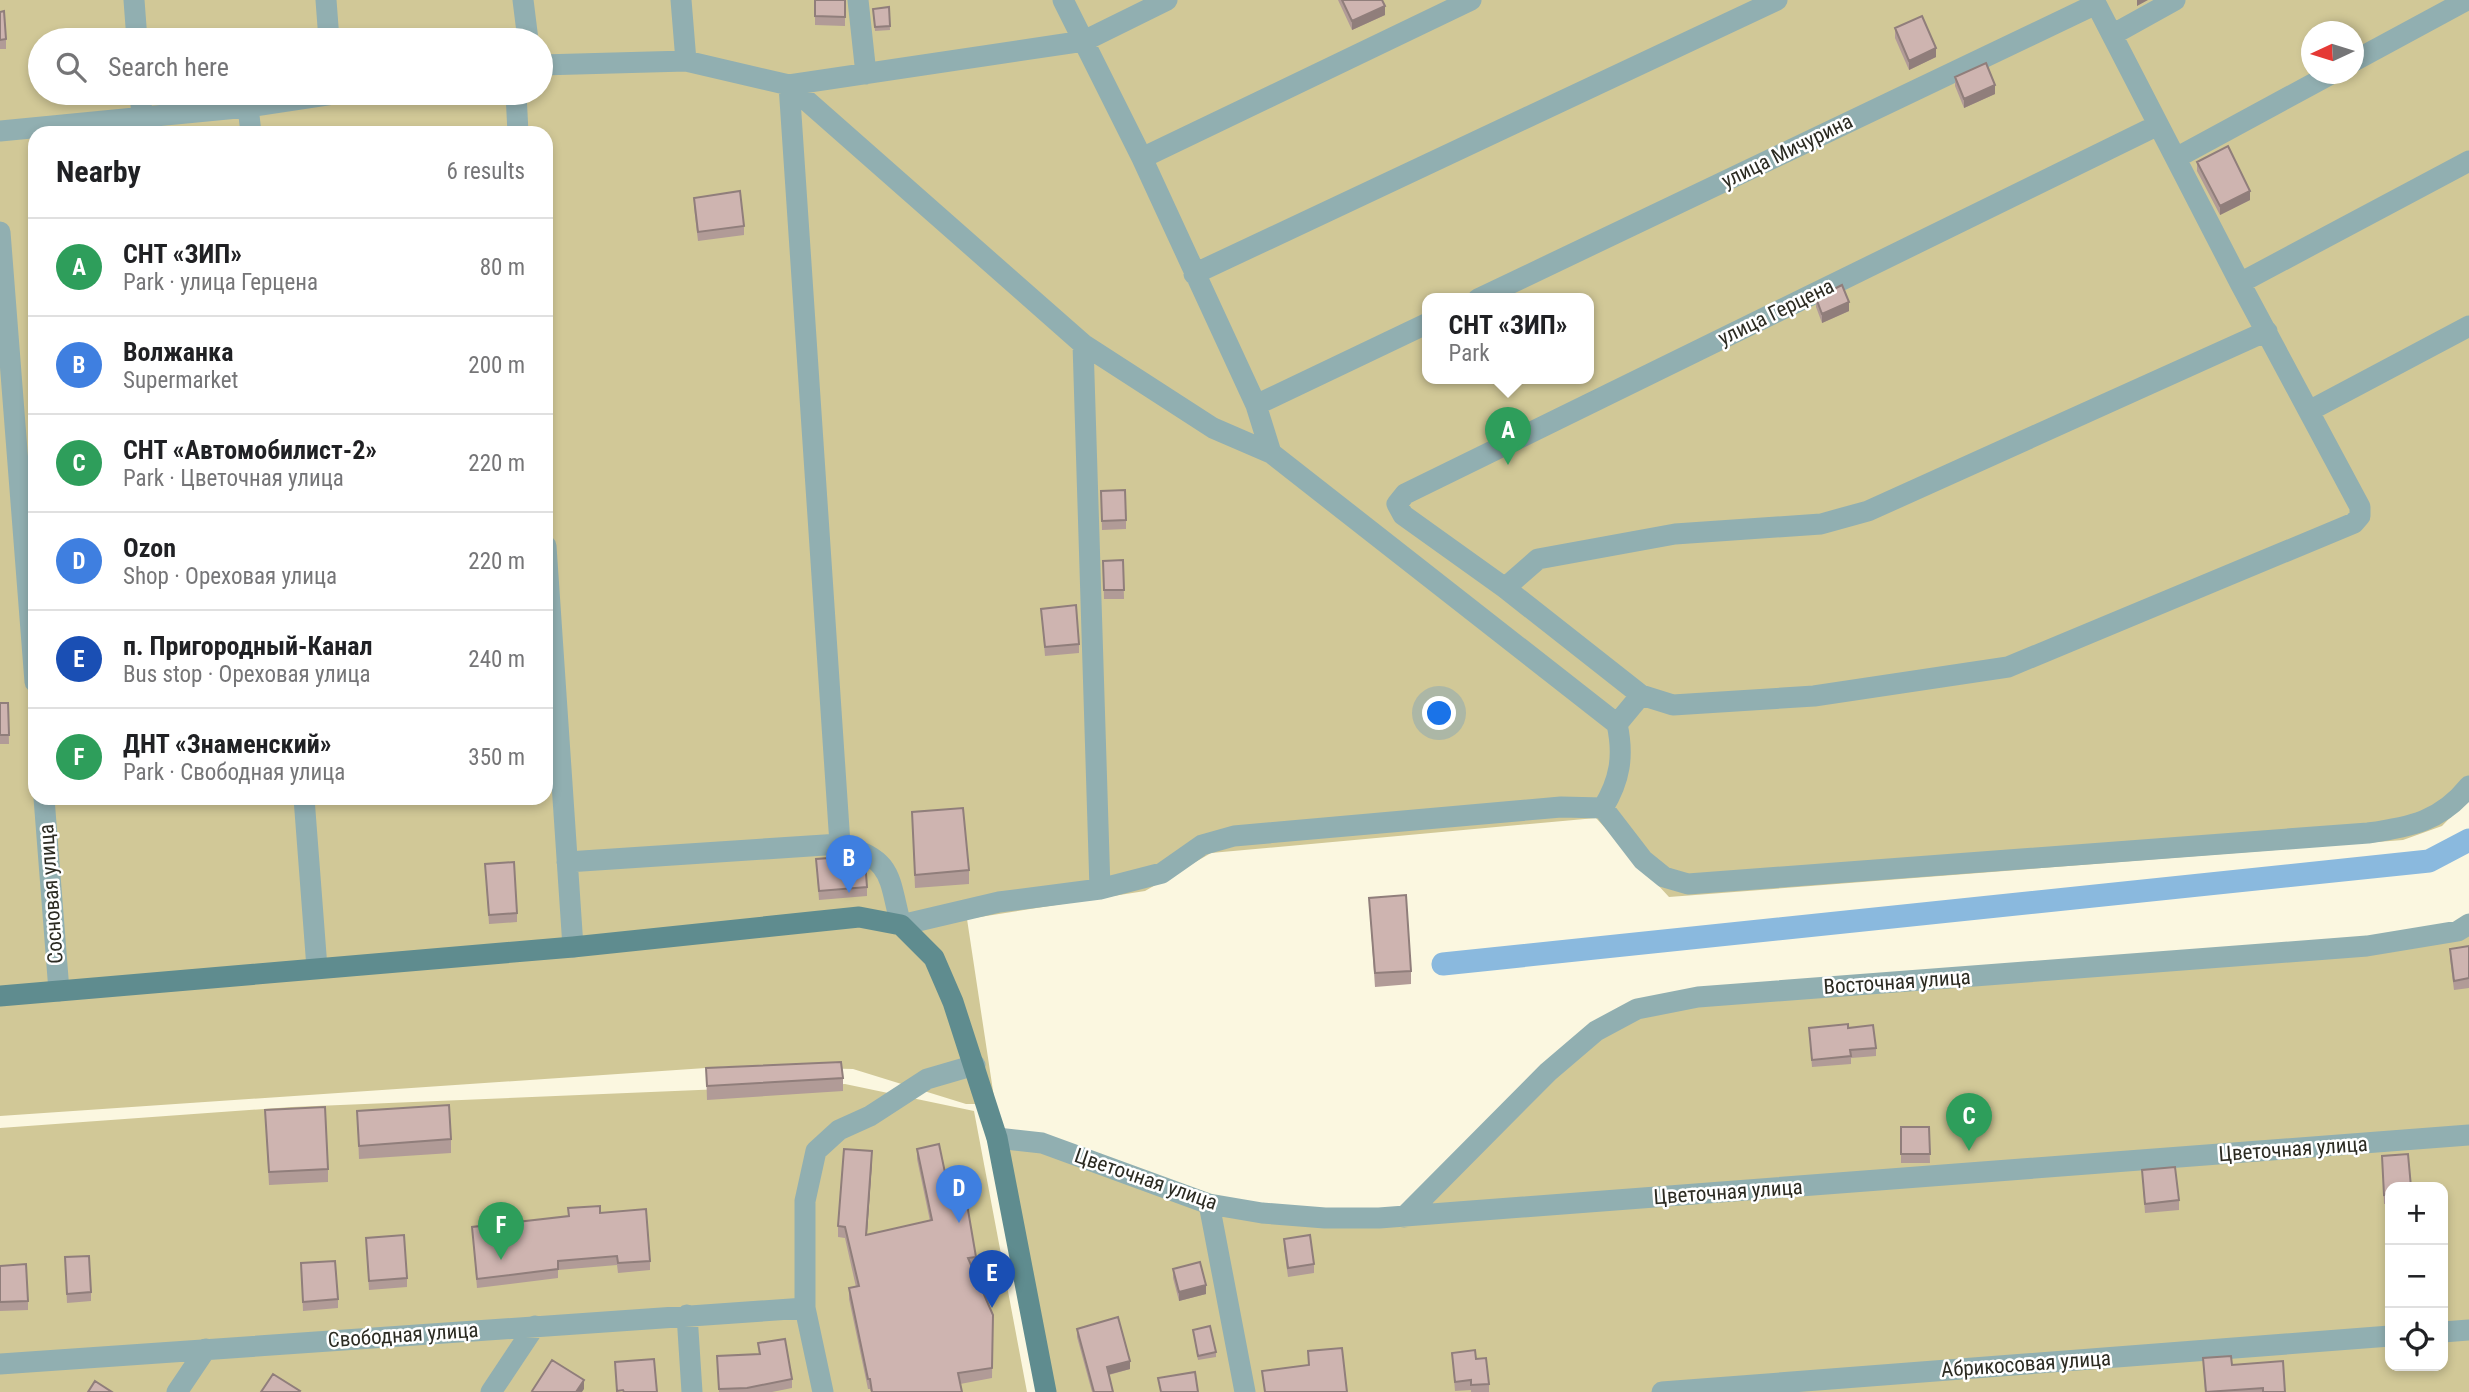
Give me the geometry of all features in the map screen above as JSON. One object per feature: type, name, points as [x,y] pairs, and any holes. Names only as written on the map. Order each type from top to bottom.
[{"type":"street","points":[[134,0],[136,28]]},
{"type":"street","points":[[326,0],[328,28]]},
{"type":"street","points":[[523,0],[526,28]]},
{"type":"street","points":[[681,0],[686,61]]},
{"type":"street","points":[[858,0],[866,74]]},
{"type":"street","points":[[1063,0],[1142,158],[1256,405],[1270,453]]},
{"type":"street","points":[[553,65],[686,61],[789,85],[1084,41],[1167,0]]},
{"type":"street","points":[[1142,158],[1471,0]]},
{"type":"street","points":[[1194,274],[1777,0]]},
{"type":"street","points":[[2112,35],[2175,0]]},
{"type":"street","points":[[2364,56],[2467,0]]},
{"type":"street","points":[[2095,2],[2240,283],[2266,331],[2360,506],[2360,516],[2354,523],[2008,667],[1814,696],[1673,705],[1641,695],[1505,588],[1538,559],[1675,534],[1821,524],[1868,511],[2266,331]]},
{"type":"street","name":"улица Мичурина","points":[[1490,293],[2095,2]]},
{"type":"street","points":[[2176,158],[2313,84]]},
{"type":"street","points":[[789,85],[1083,344],[1213,428],[1270,453],[1617,724],[1622,747],[1614,789],[1603,807]]},
{"type":"street","points":[[789,85],[840,844]]},
{"type":"street","points":[[141,105],[142,116]]},
{"type":"street","points":[[47,126],[260,105]]},
{"type":"street","points":[[517,105],[518,126]]},
{"type":"street","points":[[248,107],[250,126]]},
{"type":"street","name":"улица Герцена","points":[[1505,588],[1403,515],[1397,504],[1405,494],[2158,125]]},
{"type":"street","points":[[0,131],[28,128]]},
{"type":"street","points":[[2240,283],[2469,161]]},
{"type":"street","points":[[0,232],[28,592]]},
{"type":"street","points":[[1256,405],[1422,325]]},
{"type":"street","points":[[2309,411],[2469,326]]},
{"type":"street","points":[[1083,344],[1100,889]]},
{"type":"street","points":[[553,651],[573,947]]},
{"type":"street","points":[[1617,724],[1641,695]]},
{"type":"street","points":[[1603,807],[1643,860],[1664,877],[1688,884],[2368,833],[2403,828],[2437,816],[2469,786]]},
{"type":"street","name":"Сосновая улица","points":[[45,805],[59,991]]},
{"type":"street","points":[[305,805],[317,968]]},
{"type":"street","points":[[0,996],[573,947],[859,917],[901,925],[999,902],[1100,889],[1162,873],[1202,845],[1234,836],[1560,807],[1603,807]]},
{"type":"street","points":[[567,862],[840,844],[865,852],[886,868],[901,925],[934,958],[975,1065],[997,1138],[1046,1392]]},
{"type":"street","name":"Восточная улица","points":[[1404,1217],[1548,1072],[1596,1031],[1637,1009],[1698,997],[2367,946],[2458,930],[2469,924]]},
{"type":"street","points":[[823,1392],[805,1308],[805,1201],[816,1151],[839,1130],[870,1116],[927,1079],[975,1065]]},
{"type":"street","name":"Цветочная улица","points":[[997,1138],[1042,1143],[1209,1204],[1262,1213],[1325,1218],[1404,1217],[2469,1135]]},
{"type":"street","points":[[1209,1204],[1245,1392]]},
{"type":"street","name":"Свободная улица","points":[[0,1364],[805,1308]]},
{"type":"street","points":[[687,1315],[692,1392]]},
{"type":"street","points":[[491,1392],[535,1326]]},
{"type":"street","points":[[2448,1332],[2469,1330]]},
{"type":"street","name":"Абрикосовая улица","points":[[1662,1392],[2385,1336]]},
{"type":"street","points":[[177,1392],[206,1349]]},
{"type":"shaded area","points":[[0,0],[2469,0],[2469,798],[2442,826],[2403,840],[1669,897],[1596,818],[1211,853],[1145,891],[967,919],[995,1104],[966,1104],[853,1069],[735,1066],[0,1116]]},
{"type":"shaded area","points":[[2469,924],[2469,1392],[1046,1392],[997,1138],[1209,1204],[1404,1217],[1548,1072],[1637,1009],[2367,946]]},
{"type":"shaded area","points":[[845,1084],[974,1111],[1027,1392],[0,1392],[0,1128],[292,1107]]},
{"type":"building","points":[[815,0],[845,0],[845,17],[815,16]]},
{"type":"building","points":[[1342,0],[1382,0],[1385,6],[1352,21]]},
{"type":"building","points":[[889,7],[890,26],[875,27],[873,9]]},
{"type":"building","points":[[4,11],[6,39],[0,40],[0,12]]},
{"type":"building","points":[[1922,16],[1936,48],[1909,61],[1895,28]]},
{"type":"building","points":[[1986,63],[1995,85],[1964,99],[1955,77]]},
{"type":"building","points":[[2228,146],[2250,191],[2220,206],[2197,162]]},
{"type":"building","points":[[740,191],[744,226],[698,232],[694,198]]},
{"type":"building","points":[[1842,285],[1849,302],[1822,314],[1816,298]]},
{"type":"building","points":[[1125,490],[1126,520],[1102,521],[1101,491]]},
{"type":"building","points":[[1123,560],[1124,590],[1104,590],[1103,561]]},
{"type":"building","points":[[1076,605],[1079,644],[1045,647],[1041,609]]},
{"type":"building","points":[[0,703],[8,703],[9,735],[0,735]]},
{"type":"building","points":[[963,808],[969,870],[915,875],[912,812]]},
{"type":"building","points":[[857,856],[865,860],[867,887],[819,891],[816,859]]},
{"type":"building","points":[[514,862],[517,913],[489,915],[485,864]]},
{"type":"building","points":[[1406,895],[1411,971],[1375,973],[1369,898]]},
{"type":"building","points":[[2469,946],[2469,978],[2454,981],[2450,949]]},
{"type":"building","points":[[1848,1024],[1848,1028],[1873,1025],[1876,1048],[1850,1050],[1851,1056],[1812,1060],[1809,1028]]},
{"type":"building","points":[[841,1062],[843,1078],[707,1086],[706,1068]]},
{"type":"building","points":[[449,1105],[451,1139],[359,1146],[357,1111]]},
{"type":"building","points":[[325,1107],[328,1169],[269,1172],[265,1110]]},
{"type":"building","points":[[1901,1127],[1929,1127],[1930,1154],[1901,1154]]},
{"type":"building","points":[[939,1144],[952,1206],[967,1204],[976,1257],[968,1258],[993,1315],[992,1368],[958,1373],[962,1392],[872,1392],[849,1288],[859,1286],[845,1227],[838,1226],[844,1149],[872,1151],[866,1235],[932,1220],[917,1149]]},
{"type":"building","points":[[2408,1154],[2411,1182],[2385,1182],[2384,1195],[2382,1156]]},
{"type":"building","points":[[2175,1167],[2179,1200],[2145,1204],[2142,1170]]},
{"type":"building","points":[[600,1206],[600,1213],[646,1209],[650,1261],[618,1263],[617,1256],[558,1261],[558,1269],[477,1279],[472,1227],[569,1216],[568,1208]]},
{"type":"building","points":[[404,1235],[407,1278],[369,1281],[366,1238]]},
{"type":"building","points":[[1310,1235],[1314,1264],[1288,1268],[1284,1239]]},
{"type":"building","points":[[89,1256],[91,1292],[67,1294],[65,1257]]},
{"type":"building","points":[[335,1261],[338,1299],[303,1302],[301,1263]]},
{"type":"building","points":[[1200,1262],[1206,1285],[1179,1292],[1173,1269]]},
{"type":"building","points":[[26,1264],[28,1301],[0,1302],[0,1266]]},
{"type":"building","points":[[1118,1317],[1130,1361],[1107,1367],[1113,1392],[1094,1392],[1077,1329]]},
{"type":"building","points":[[1210,1326],[1216,1352],[1198,1356],[1193,1330]]},
{"type":"building","points":[[785,1339],[792,1379],[747,1388],[719,1389],[717,1356],[760,1354],[758,1343]]},
{"type":"building","points":[[1342,1348],[1347,1392],[1265,1392],[1262,1371],[1309,1365],[1308,1351]]},
{"type":"building","points":[[1475,1350],[1476,1359],[1486,1358],[1489,1384],[1471,1385],[1471,1380],[1455,1382],[1452,1353]]},
{"type":"building","points":[[2231,1356],[2232,1365],[2283,1361],[2285,1392],[2263,1392],[2263,1388],[2206,1392],[2203,1358]]},
{"type":"building","points":[[654,1359],[657,1392],[617,1391],[615,1362]]},
{"type":"building","points":[[552,1360],[584,1380],[576,1392],[532,1391]]},
{"type":"building","points":[[1195,1372],[1198,1392],[1161,1392],[1158,1378]]},
{"type":"building","points":[[273,1374],[300,1391],[261,1392]]},
{"type":"building","points":[[95,1381],[112,1392],[88,1392]]},
{"type":"waterway","points":[[1443,964],[2429,861],[2469,840]]},
{"type":"place","name":"СНТ «ЗИП»","points":[[1508,465]]},
{"type":"place","name":"Волжанка","points":[[849,893]]},
{"type":"place","name":"СНТ «Автомобилист-2»","points":[[1969,1151]]},
{"type":"place","name":"Ozon","points":[[959,1223]]},
{"type":"place","name":"ДНТ «Знаменский»","points":[[501,1260]]},
{"type":"place","name":"п. Пригородный-Канал","points":[[992,1308]]}]
